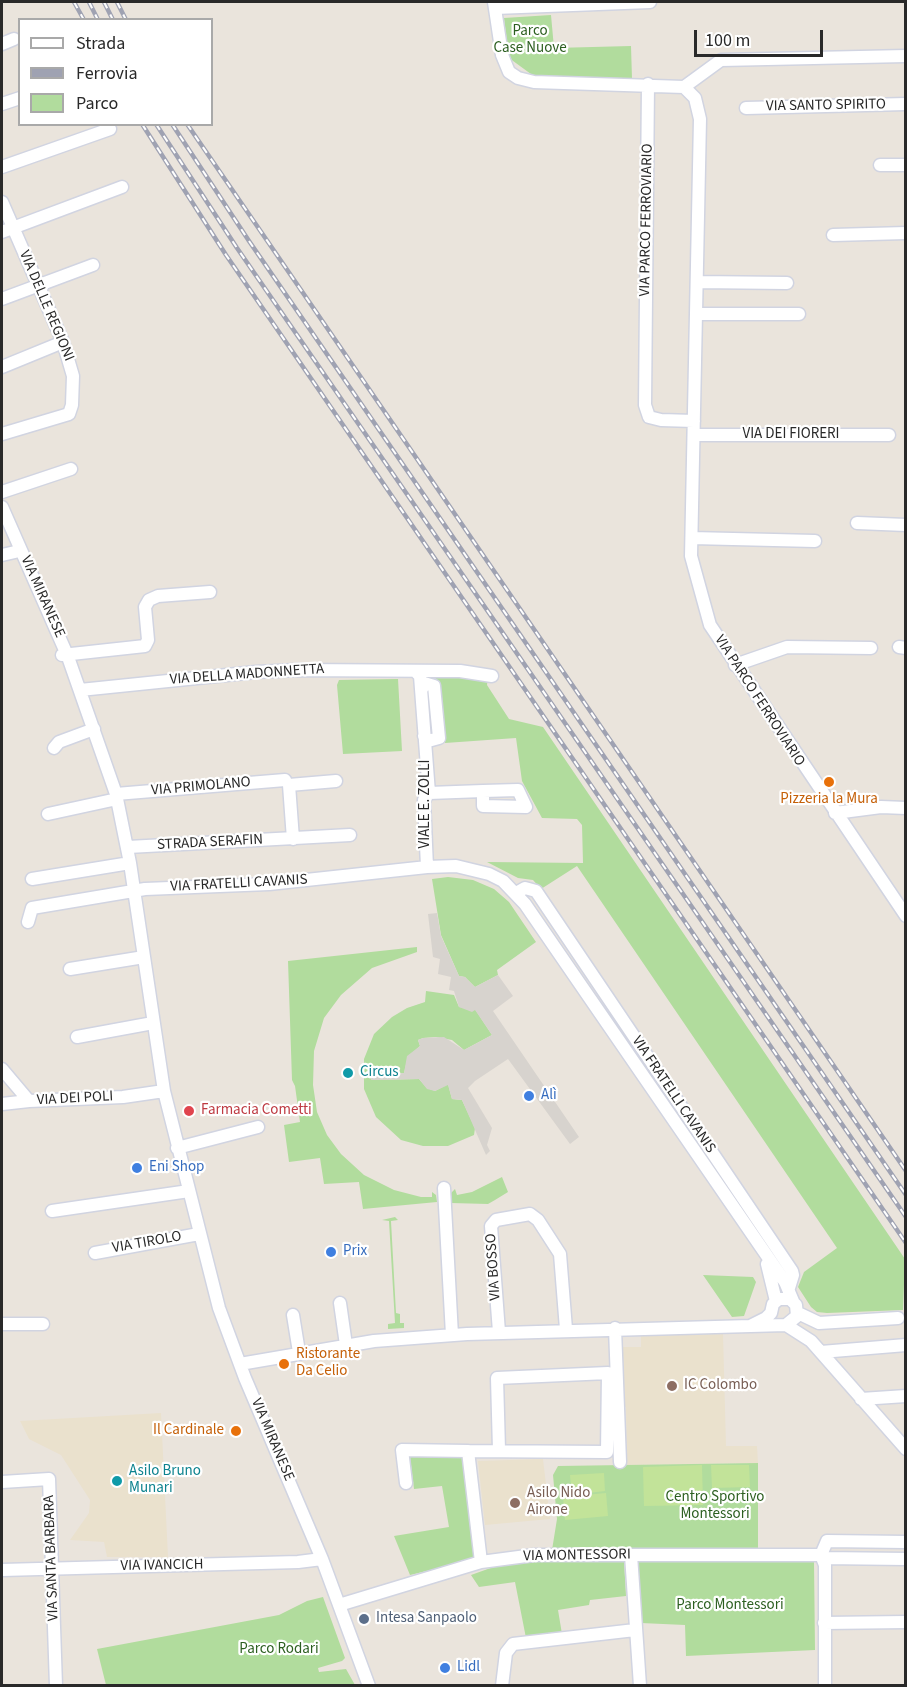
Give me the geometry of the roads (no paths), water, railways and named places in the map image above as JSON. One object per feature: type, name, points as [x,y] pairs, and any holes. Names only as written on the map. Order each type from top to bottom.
[{"type":"street","points":[[650,2],[495,5],[502,56],[509,72],[518,78],[534,82],[684,87],[721,60],[906,56]]},
{"type":"street","points":[[2,44],[14,39]]},
{"type":"street","name":"VIA PARCO FERROVIARIO","points":[[648,84],[645,405],[649,417],[661,420],[694,421]]},
{"type":"street","name":"VIA PARCO FERROVIARIO","points":[[684,87],[695,98],[700,119],[692,556],[710,625],[906,916]]},
{"type":"street","points":[[2,104],[18,99]]},
{"type":"street","name":"VIA SANTO SPIRITO","points":[[746,108],[906,104]]},
{"type":"street","points":[[2,168],[110,129]]},
{"type":"street","points":[[880,165],[906,165]]},
{"type":"street","points":[[7,230],[122,187]]},
{"type":"street","name":"VIA DELLE REGIONI","points":[[2,202],[7,230],[38,286],[63,342],[73,374],[70,413],[2,434]]},
{"type":"street","points":[[833,235],[906,233]]},
{"type":"street","points":[[2,299],[93,266]]},
{"type":"street","points":[[696,282],[788,283]]},
{"type":"street","points":[[696,314],[799,314]]},
{"type":"street","points":[[2,367],[63,342]]},
{"type":"street","name":"VIA DEI FIORERI","points":[[694,435],[888,435]]},
{"type":"street","points":[[2,492],[71,470]]},
{"type":"street","name":"VIA MIRANESE","points":[[2,507],[6,529],[34,577],[64,655]]},
{"type":"street","points":[[857,524],[906,525]]},
{"type":"street","points":[[6,529],[17,548],[9,554]]},
{"type":"street","points":[[692,538],[815,541]]},
{"type":"street","points":[[9,554],[20,554],[34,577]]},
{"type":"street","name":"VIA MIRANESE","points":[[9,554],[39,598],[77,685],[117,797],[135,891],[164,1091],[219,1308],[240,1364],[322,1559],[369,1686]]},
{"type":"street","name":"VIA MIRANESE","points":[[64,655],[144,646],[148,639],[145,607],[148,600],[158,596],[210,592]]},
{"type":"street","points":[[735,665],[787,647],[871,648]]},
{"type":"street","name":"VIALE E. ZOLLI","points":[[415,671],[420,675],[422,689],[429,793],[423,800],[427,867]]},
{"type":"street","name":"VIA DELLA MADONNETTA","points":[[77,685],[256,672],[476,671],[492,676]]},
{"type":"street","points":[[54,748],[59,742],[94,729]]},
{"type":"street","name":"VIA PRIMOLANO","points":[[117,797],[285,780]]},
{"type":"street","points":[[292,839],[289,785],[336,782]]},
{"type":"street","points":[[429,793],[483,791]]},
{"type":"street","points":[[48,814],[117,797]]},
{"type":"street","points":[[835,813],[881,807],[906,808]]},
{"type":"street","name":"STRADA SERAFIN","points":[[128,848],[350,835]]},
{"type":"street","points":[[32,879],[130,863]]},
{"type":"street","name":"VIA FRATELLI CAVANIS","points":[[28,922],[32,908],[135,891],[269,884],[456,866],[476,869],[503,881],[525,904],[789,1288],[793,1301]]},
{"type":"street","name":"VIA FRATELLI CAVANIS","points":[[516,893],[525,888],[533,889],[792,1271],[789,1288]]},
{"type":"street","points":[[525,904],[534,899],[543,904]]},
{"type":"street","points":[[70,969],[144,957]]},
{"type":"street","points":[[77,1037],[153,1023]]},
{"type":"street","name":"VIA DEI POLI","points":[[2,1069],[28,1101],[123,1097],[164,1091]]},
{"type":"street","points":[[2,1104],[28,1101]]},
{"type":"street","points":[[177,1148],[258,1127]]},
{"type":"street","points":[[444,1188],[452,1335]]},
{"type":"street","points":[[52,1211],[189,1191]]},
{"type":"street","name":"VIA BOSSO","points":[[499,1332],[491,1226],[496,1220],[530,1214],[538,1221],[560,1254],[566,1329]]},
{"type":"street","name":"VIA TIROLO","points":[[95,1253],[199,1234]]},
{"type":"street","name":"VIA FRATELLI CAVANIS","points":[[762,1249],[773,1281],[776,1300]]},
{"type":"street","points":[[750,1326],[771,1313],[776,1300],[783,1298],[793,1301],[790,1321]]},
{"type":"street","points":[[340,1303],[346,1345]]},
{"type":"street","points":[[771,1313],[790,1321],[825,1352],[905,1446]]},
{"type":"street","points":[[293,1315],[299,1352]]},
{"type":"street","points":[[240,1364],[346,1345],[452,1335],[566,1329],[750,1326],[790,1321],[819,1323],[898,1318]]},
{"type":"street","points":[[2,1324],[44,1324]]},
{"type":"street","points":[[615,1328],[620,1462]]},
{"type":"street","points":[[825,1352],[906,1346]]},
{"type":"street","points":[[406,1483],[402,1450],[608,1452],[608,1373],[497,1378],[499,1450]]},
{"type":"street","points":[[865,1399],[906,1396]]},
{"type":"street","points":[[468,1451],[481,1562]]},
{"type":"street","name":"VIA SANTA BARBARA","points":[[2,1482],[49,1479],[56,1686]]},
{"type":"street","points":[[825,1686],[822,1556],[827,1541],[906,1542]]},
{"type":"street","name":"VIA MONTESSORI","points":[[339,1605],[481,1562],[534,1555],[822,1556],[906,1559]]},
{"type":"street","points":[[631,1556],[640,1686]]},
{"type":"street","name":"VIA IVANCICH","points":[[2,1570],[298,1563],[322,1559]]},
{"type":"street","points":[[824,1623],[906,1622]]},
{"type":"street","points":[[502,1686],[506,1653],[513,1644],[635,1630]]},
{"type":"railway","points":[[74,2],[83,18]]},
{"type":"railway","points":[[89,2],[97,18]]},
{"type":"railway","points":[[104,2],[112,18]]},
{"type":"railway","points":[[117,2],[125,18]]},
{"type":"railway","points":[[143,126],[226,255],[906,1243]]},
{"type":"railway","points":[[157,126],[237,248],[906,1217]]},
{"type":"railway","points":[[173,126],[249,241],[906,1195]]},
{"type":"railway","points":[[188,126],[906,1171]]},
{"type":"place","name":"Pizzeria la Mura","points":[[829,782]]},
{"type":"place","name":"Circus","points":[[348,1073]]},
{"type":"place","name":"Alì","points":[[529,1096]]},
{"type":"place","name":"Farmacia Cometti","points":[[189,1111]]},
{"type":"place","name":"Eni Shop","points":[[137,1168]]},
{"type":"place","name":"Prix","points":[[331,1252]]},
{"type":"place","name":"Ristorante Da Celio","points":[[284,1364]]},
{"type":"place","name":"IC Colombo","points":[[672,1386]]},
{"type":"place","name":"Il Cardinale","points":[[236,1431]]},
{"type":"place","name":"Asilo Bruno Munari","points":[[117,1481]]},
{"type":"place","name":"Asilo Nido Airone","points":[[515,1503]]},
{"type":"place","name":"Intesa Sanpaolo","points":[[364,1619]]},
{"type":"place","name":"Lidl","points":[[445,1668]]},
{"type":"park label","name":"Parco Case Nuove","points":[[530,40]]},
{"type":"park label","name":"Centro Sportivo Montessori","points":[[715,1506]]},
{"type":"park label","name":"Parco Montessori","points":[[730,1606]]},
{"type":"park label","name":"Parco Rodari","points":[[279,1650]]}]
